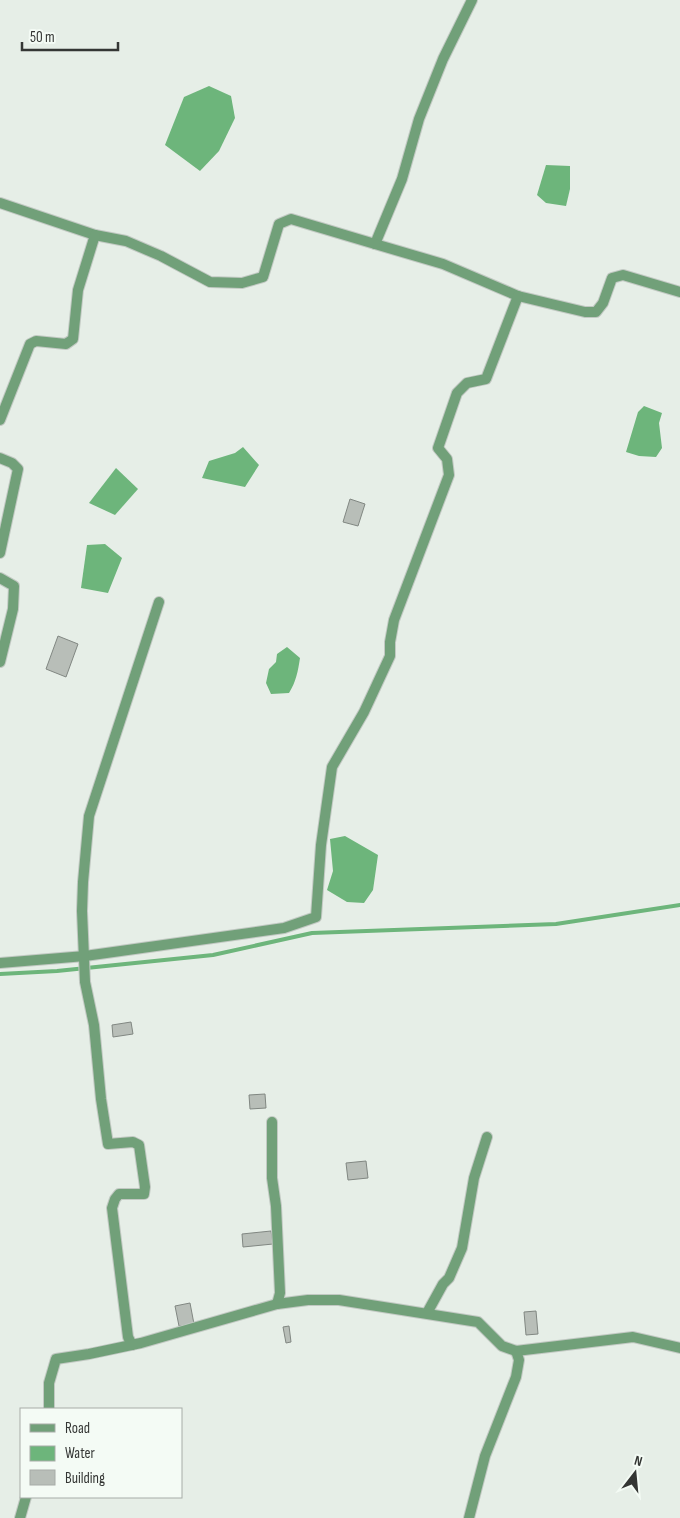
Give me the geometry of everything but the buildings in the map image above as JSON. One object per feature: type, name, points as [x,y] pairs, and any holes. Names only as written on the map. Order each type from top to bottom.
[{"type":"street","points":[[375,244],[402,180],[422,110],[443,59],[472,0]]},
{"type":"street","points":[[0,203],[95,235],[126,241],[210,282],[242,283],[262,277],[279,224],[291,219],[443,264],[518,296],[585,312],[596,312],[603,302],[612,278],[623,275],[680,292]]},
{"type":"street","points":[[0,420],[30,344],[36,341],[66,344],[73,339],[78,290],[95,235]]},
{"type":"street","points":[[0,963],[85,963],[284,928],[316,916],[322,845],[332,768],[364,712],[390,656],[390,642],[394,620],[449,475],[447,459],[438,448],[457,393],[467,383],[486,379],[518,296]]},
{"type":"street","points":[[0,458],[12,463],[18,469],[0,554]]},
{"type":"street","points":[[0,578],[14,586],[13,608],[0,662]]},
{"type":"street","points":[[132,1345],[128,1337],[112,1208],[119,1194],[144,1194],[145,1187],[139,1145],[134,1142],[108,1144],[85,963],[82,911],[89,816],[159,602]]},
{"type":"street","points":[[272,1122],[272,1178],[276,1206],[280,1293],[277,1304]]},
{"type":"street","points":[[427,1314],[443,1284],[449,1278],[462,1248],[474,1178],[487,1137]]},
{"type":"street","points":[[49,1408],[49,1384],[56,1359],[132,1345],[277,1304],[308,1300],[339,1300],[478,1322],[502,1346],[516,1351],[633,1337],[680,1348]]},
{"type":"street","points":[[469,1518],[485,1456],[516,1377],[519,1360],[516,1351]]},
{"type":"street","points":[[20,1518],[26,1498]]},
{"type":"water","points":[[209,86],[231,96],[235,118],[219,151],[200,171],[165,145],[184,97]]},
{"type":"water","points":[[546,165],[570,166],[570,189],[566,206],[546,203],[537,195]]},
{"type":"water","points":[[644,406],[662,413],[659,423],[662,448],[656,457],[639,456],[626,452],[638,412]]},
{"type":"water","points":[[243,447],[259,465],[245,487],[202,478],[209,461],[235,453]]},
{"type":"water","points":[[116,468],[138,489],[115,515],[89,503]]},
{"type":"water","points":[[105,544],[122,558],[108,593],[81,588],[87,545]]},
{"type":"water","points":[[287,647],[300,658],[295,681],[289,693],[271,694],[266,683],[269,669],[276,662],[277,654]]},
{"type":"water","points":[[345,836],[378,855],[373,890],[364,903],[347,902],[327,890],[333,871],[330,839]]},
{"type":"waterway","points":[[0,974],[57,971],[213,955],[312,933],[556,924],[680,905]]}]
